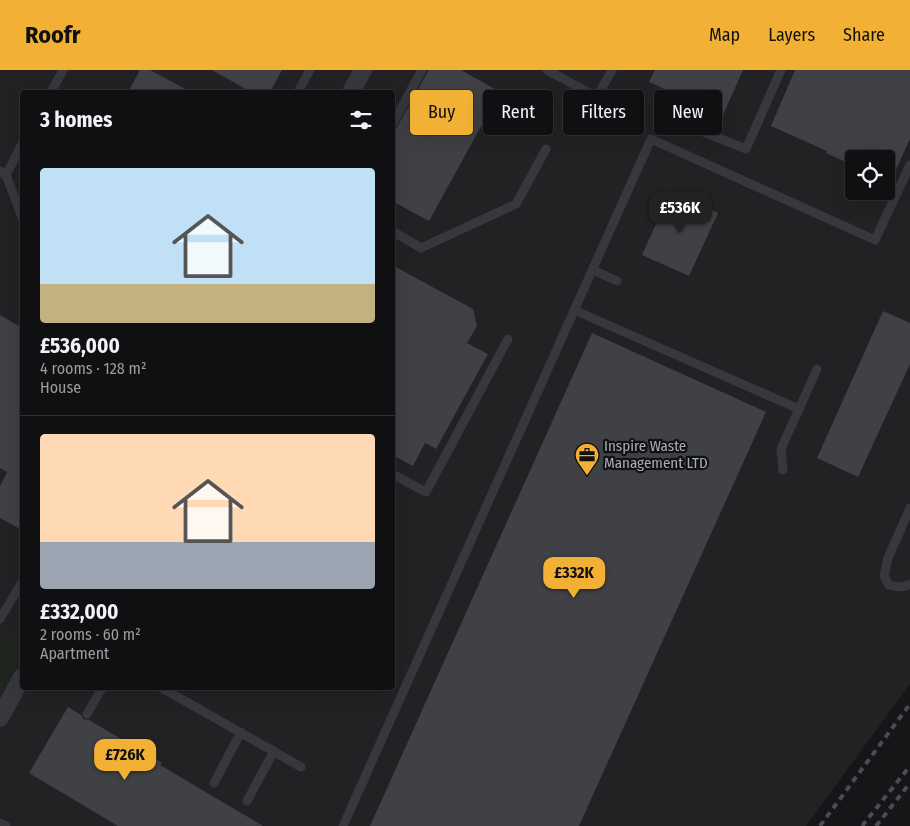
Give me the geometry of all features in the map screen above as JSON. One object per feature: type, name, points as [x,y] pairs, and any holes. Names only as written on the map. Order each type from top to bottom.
[{"type":"street","points":[[352,90],[363,70]]},
{"type":"street","points":[[0,718],[20,681]]},
{"type":"lane","points":[[52,90],[63,70]]},
{"type":"lane","points":[[299,90],[310,70]]},
{"type":"lane","points":[[395,120],[422,70]]},
{"type":"lane","points":[[547,70],[597,97],[612,70]]},
{"type":"lane","points":[[710,135],[746,150],[781,70]]},
{"type":"lane","points":[[343,826],[651,139],[875,240],[910,165]]},
{"type":"lane","points":[[20,147],[3,173],[20,212]]},
{"type":"lane","points":[[395,233],[421,248],[516,204],[546,149]]},
{"type":"lane","points":[[593,270],[617,281]]},
{"type":"lane","points":[[574,310],[799,409]]},
{"type":"lane","points":[[395,476],[426,492],[508,339]]},
{"type":"lane","points":[[783,470],[781,449],[817,369]]},
{"type":"lane","points":[[910,508],[888,558],[884,576],[889,585],[901,587],[910,584]]},
{"type":"lane","points":[[0,619],[20,585]]},
{"type":"lane","points":[[87,714],[101,690]]},
{"type":"lane","points":[[166,690],[302,767]]},
{"type":"lane","points":[[214,783],[241,732]]},
{"type":"lane","points":[[247,800],[274,751]]},
{"type":"lane","points":[[0,823],[6,826]]},
{"type":"shaded area","points":[[0,70],[910,70],[910,684],[806,826],[0,826]]},
{"type":"shaded area","points":[[20,615],[20,654],[0,691],[0,650]]},
{"type":"building","points":[[140,70],[150,70],[187,90],[129,90]]},
{"type":"building","points":[[212,70],[282,70],[271,90],[247,90]]},
{"type":"building","points":[[429,70],[461,70],[496,90],[483,90],[483,123],[429,221],[395,203],[395,131],[410,104],[410,135],[473,135],[473,90],[418,90]]},
{"type":"building","points":[[655,70],[743,70],[723,115],[722,90],[667,90],[649,82]]},
{"type":"building","points":[[795,70],[910,70],[910,139],[895,172],[895,150],[845,150],[845,162],[826,153],[827,151],[771,126]]},
{"type":"building","points":[[671,191],[718,213],[689,276],[642,255]]},
{"type":"building","points":[[395,267],[473,309],[477,326],[467,343],[488,354],[436,449],[425,443],[413,466],[395,457]]},
{"type":"building","points":[[883,311],[910,323],[910,364],[858,477],[817,458]]},
{"type":"building","points":[[0,315],[20,327],[20,529],[0,518],[0,486],[7,472],[0,468]]},
{"type":"building","points":[[592,333],[766,412],[579,826],[370,826]]},
{"type":"building","points":[[68,707],[81,715],[83,719],[89,720],[162,763],[160,765],[263,826],[118,826],[29,773]]},
{"type":"railway","points":[[820,826],[910,704]]},
{"type":"railway","points":[[862,826],[910,766]]},
{"type":"railway","points":[[876,826],[910,783]]},
{"type":"place","name":"Inspire Waste Management LTD","points":[[587,476]]}]
